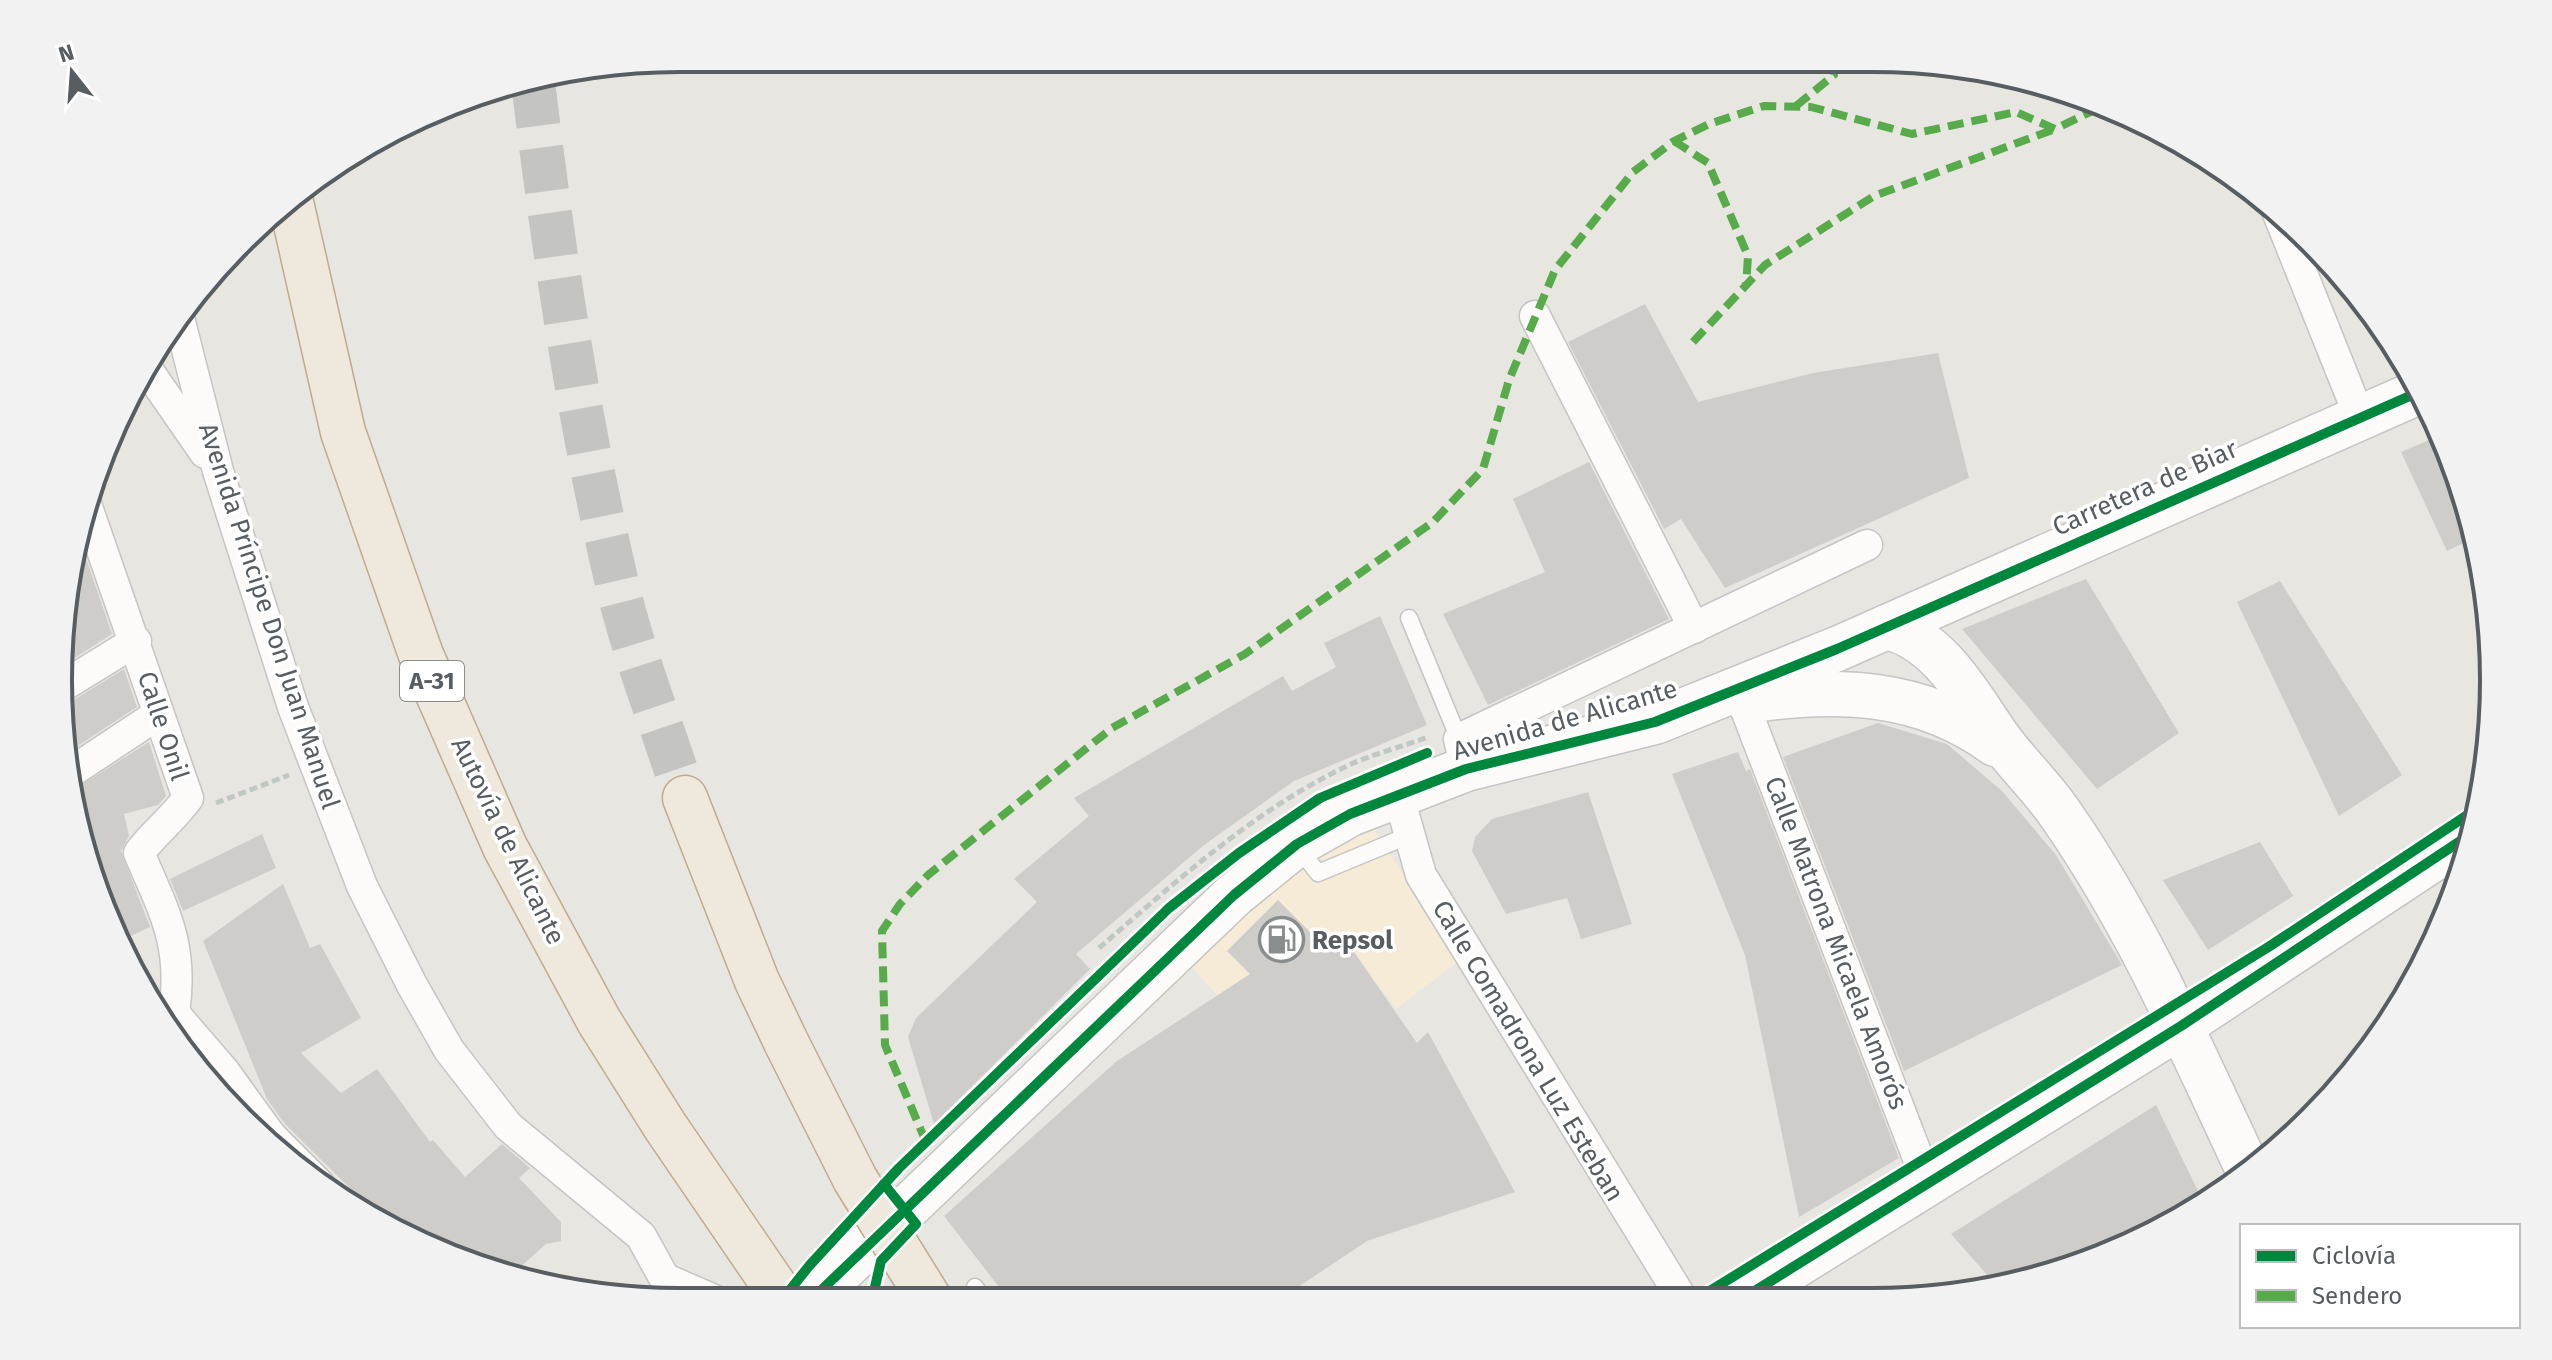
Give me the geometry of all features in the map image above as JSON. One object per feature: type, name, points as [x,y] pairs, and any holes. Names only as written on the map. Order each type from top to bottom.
[{"type":"highway","name":"Autovía de Alicante","points":[[293,212],[343,432],[421,655],[505,847],[599,1021],[665,1126],[776,1288]]},
{"type":"highway","points":[[685,798],[757,981],[787,1044],[855,1179],[923,1288]]},
{"type":"main road","name":"Carretera de Biar","points":[[1887,627],[1955,594],[2409,396]]},
{"type":"main road","points":[[1945,664],[1942,620],[1955,594]]},
{"type":"main road","name":"Avenida de Alicante","points":[[1887,627],[1878,648],[1878,665],[1884,677],[1911,702]]},
{"type":"main road","name":"Avenida de Alicante","points":[[1655,722],[1887,627],[1907,632],[1920,640],[1945,664],[2013,758],[2060,812],[2086,852],[2150,962],[2244,1161]]},
{"type":"main road","name":"Avenida de Alicante","points":[[824,1288],[1234,895],[1297,844],[1350,814],[1404,815],[1462,754],[1655,722],[1743,702],[1834,693],[1879,695],[1911,702],[1979,732],[2013,758]]},
{"type":"main road","points":[[1760,1288],[2181,1026],[2457,843]]},
{"type":"street","points":[[2287,236],[2360,418]]},
{"type":"street","points":[[1535,316],[1694,628]]},
{"type":"street","name":"Avenida Príncipe Don Juan Manuel","points":[[182,331],[218,471],[315,766],[362,886],[449,1050],[508,1126],[641,1236],[665,1288]]},
{"type":"street","points":[[153,377],[218,471]]},
{"type":"street","name":"Calle Onil","points":[[93,523],[188,798],[174,818],[153,835],[139,853],[173,931],[170,1012]]},
{"type":"street","points":[[1462,754],[1694,628],[1867,545]]},
{"type":"street","points":[[72,680],[136,641]]},
{"type":"street","name":"Calle Matrona Micaela Amorós","points":[[1743,702],[1920,1163],[1933,1181]]},
{"type":"street","points":[[78,767],[157,715]]},
{"type":"street","name":"Calle Comadrona Luz Esteban","points":[[1404,815],[1421,875],[1675,1288]]},
{"type":"street","points":[[175,1019],[224,1071],[257,1116]]},
{"type":"lane","points":[[1409,618],[1462,754]]},
{"type":"path","points":[[174,818],[315,766]]},
{"type":"shaded area","points":[[1368,820],[1459,961],[1396,1009],[1342,935],[1241,1022],[1187,962],[1274,885]]},
{"type":"building","points":[[1645,304],[1698,402],[1813,373],[1938,353],[1969,478],[1725,588],[1681,519],[1664,529],[1568,342]]},
{"type":"building","points":[[2430,439],[2448,485],[2464,543],[2447,551],[2401,452]]},
{"type":"building","points":[[1589,462],[1669,619],[1488,705],[1443,614],[1545,572],[1513,499]]},
{"type":"building","points":[[85,556],[112,634],[73,659],[77,601]]},
{"type":"building","points":[[2086,579],[2179,733],[2097,789],[1962,629]]},
{"type":"building","points":[[2280,581],[2402,775],[2339,816],[2237,602]]},
{"type":"building","points":[[1380,616],[1427,725],[1294,781],[1204,845],[1076,954],[1090,969],[934,1124],[908,1037],[916,1018],[1037,902],[1014,879],[1089,816],[1074,798],[1283,676],[1292,691],[1336,667],[1324,643]]},
{"type":"building","points":[[124,669],[137,707],[76,747],[73,701]]},
{"type":"building","points":[[1878,723],[1947,744],[2002,791],[2056,855],[2122,965],[1904,1071],[1783,757]]},
{"type":"building","points":[[149,742],[166,796],[158,805],[124,814],[129,836],[121,851],[150,927],[129,937],[104,875],[82,785]]},
{"type":"building","points":[[1738,752],[1746,771],[1750,769],[1899,1158],[1799,1217],[1745,955],[1672,774]]},
{"type":"building","points":[[1588,792],[1632,924],[1581,939],[1567,898],[1506,914],[1472,851],[1475,837],[1492,819]]},
{"type":"building","points":[[262,834],[276,868],[183,911],[170,879]]},
{"type":"building","points":[[2260,842],[2293,896],[2208,950],[2163,880]]},
{"type":"building","points":[[283,884],[310,948],[320,944],[361,1018],[301,1053],[341,1093],[377,1069],[430,1142],[433,1140],[465,1177],[502,1144],[530,1168],[519,1178],[561,1222],[561,1241],[546,1244],[521,1266],[447,1242],[357,1195],[285,1124],[267,1099],[203,941]]},
{"type":"building","points":[[1278,900],[1326,948],[1342,935],[1417,1043],[1428,1032],[1515,1192],[1367,1241],[1296,1288],[1000,1288],[944,1216],[1117,1061],[1250,974],[1227,951]]},
{"type":"building","points":[[2156,1105],[2199,1193],[2105,1242],[2067,1256],[1988,1276],[1951,1234]]},
{"type":"tunnel","points":[[534,90],[569,340],[605,532],[634,647],[685,798]]},
{"type":"marked path","points":[[1796,106],[1834,72]]},
{"type":"marked path","points":[[926,1142],[885,1045],[882,931],[900,904],[928,875],[1112,728],[1245,654],[1433,522],[1483,469],[1509,380],[1555,270],[1633,172],[1674,141],[1709,124],[1764,106],[1811,107],[1912,134],[2016,112],[2055,129],[2090,112]]},
{"type":"marked path","points":[[1693,342],[1765,265],[1874,196],[2055,129]]},
{"type":"marked path","points":[[1674,141],[1708,163],[1748,256],[1746,287]]},
{"type":"cycle path","points":[[824,1288],[1234,895],[1297,844],[1350,814],[1466,769],[1655,722],[1837,649],[2409,396]]},
{"type":"cycle path","points":[[792,1288],[899,1168],[1169,908],[1239,853],[1320,798],[1427,753]]},
{"type":"cycle path","points":[[1715,1288],[2270,946],[2464,818]]},
{"type":"cycle path","points":[[1759,1288],[2181,1026],[2457,843]]},
{"type":"cycle path","points":[[875,1288],[881,1261],[916,1224],[884,1184]]},
{"type":"place","name":"Repsol","points":[[1281,940]]}]
